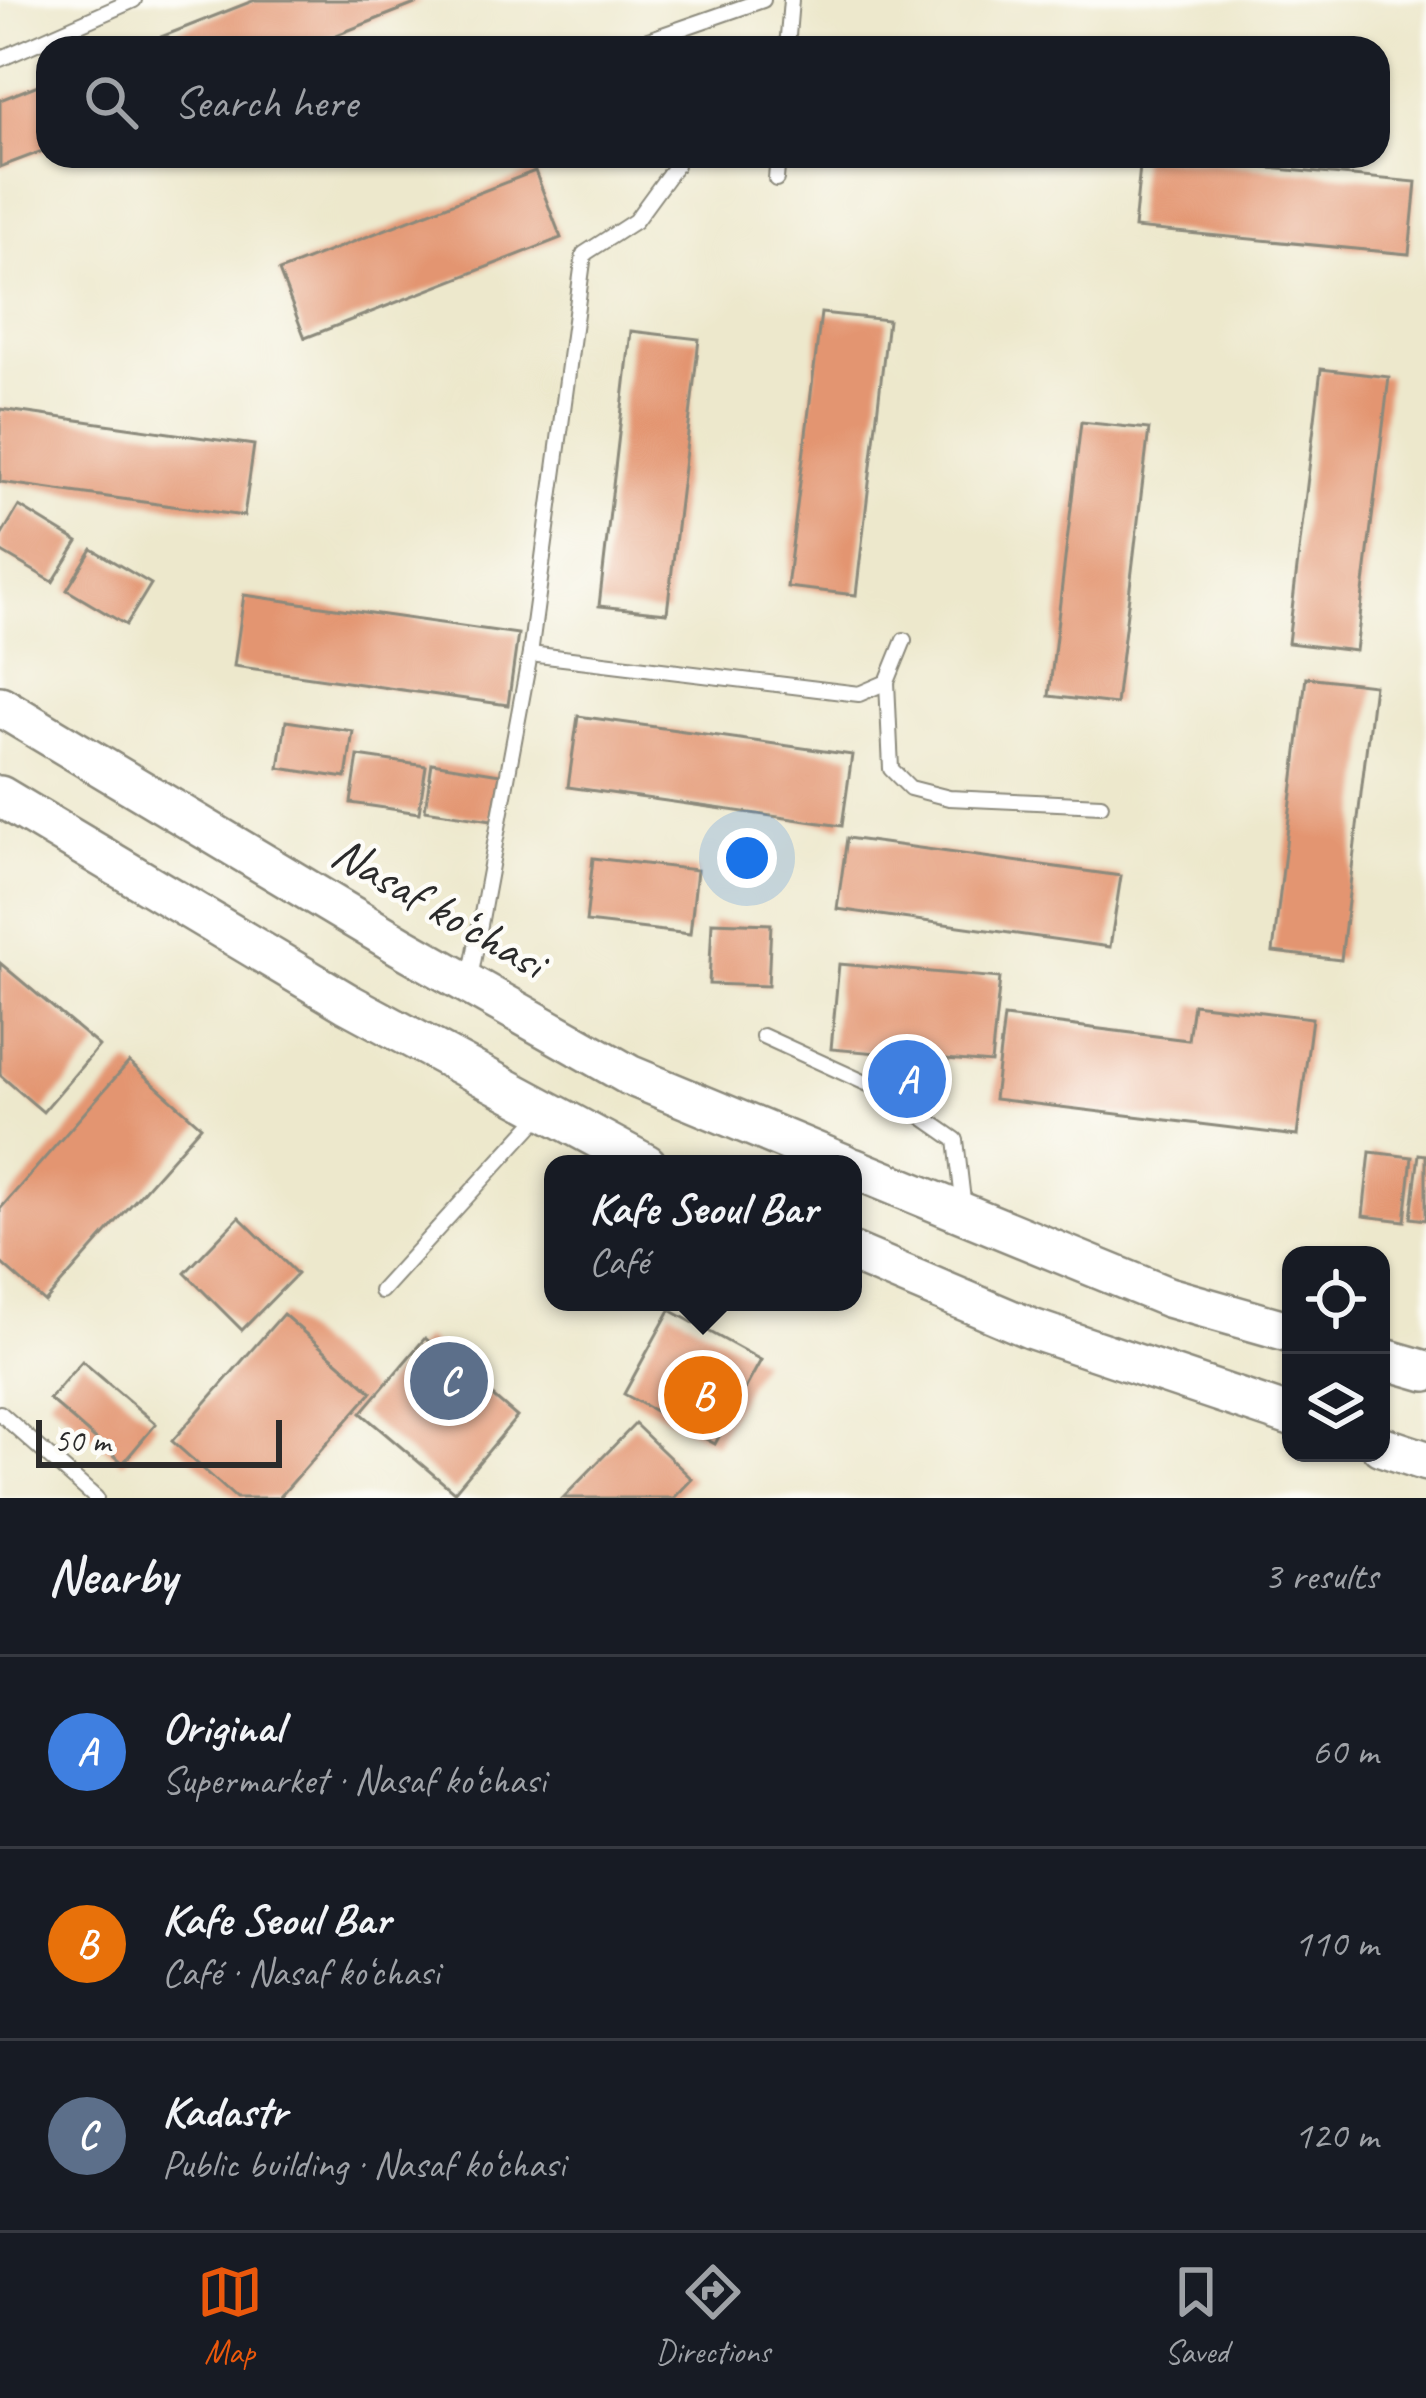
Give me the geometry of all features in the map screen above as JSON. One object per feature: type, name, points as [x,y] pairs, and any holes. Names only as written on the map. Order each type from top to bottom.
[{"type":"main road","name":"Nasaf ko‘chasi","points":[[0,706],[629,1075],[822,1155]]},
{"type":"main road","points":[[0,796],[347,1003],[628,1155]]},
{"type":"main road","points":[[862,1172],[1168,1297],[1282,1329]]},
{"type":"main road","points":[[862,1257],[1031,1330],[1282,1413]]},
{"type":"main road","points":[[1390,1361],[1426,1371]]},
{"type":"main road","points":[[1390,1449],[1426,1461]]},
{"type":"lane","points":[[52,36],[134,0]]},
{"type":"lane","points":[[660,36],[763,0]]},
{"type":"lane","points":[[788,36],[791,0]]},
{"type":"lane","points":[[0,59],[36,43]]},
{"type":"lane","points":[[469,984],[530,654],[584,254],[635,220],[674,168]]},
{"type":"lane","points":[[776,179],[777,168]]},
{"type":"lane","points":[[904,640],[887,682],[891,769],[910,788],[949,798],[1101,805]]},
{"type":"lane","points":[[530,654],[859,694],[887,682]]},
{"type":"lane","points":[[763,1036],[890,1094],[956,1140],[965,1214]]},
{"type":"lane","points":[[381,1292],[544,1112]]},
{"type":"lane","points":[[0,1412],[96,1498]]},
{"type":"building","points":[[255,0],[425,0],[334,36],[164,36]]},
{"type":"building","points":[[36,86],[36,154],[0,167],[0,100]]},
{"type":"building","points":[[1140,168],[1268,168],[1416,182],[1409,254],[1134,228]]},
{"type":"building","points":[[535,171],[561,238],[305,338],[279,271]]},
{"type":"building","points":[[821,313],[888,320],[856,595],[787,587]]},
{"type":"building","points":[[631,331],[699,339],[667,613],[599,606]]},
{"type":"building","points":[[1321,369],[1389,377],[1356,651],[1288,643]]},
{"type":"building","points":[[0,409],[254,445],[244,516],[0,482]]},
{"type":"building","points":[[1081,422],[1149,429],[1116,704],[1049,696]]},
{"type":"building","points":[[19,506],[78,542],[53,582],[0,551],[0,538]]},
{"type":"building","points":[[92,549],[151,584],[126,625],[67,590]]},
{"type":"building","points":[[244,595],[518,634],[508,705],[234,666]]},
{"type":"building","points":[[1306,677],[1374,685],[1341,960],[1273,952]]},
{"type":"building","points":[[578,716],[852,755],[842,826],[568,787]]},
{"type":"building","points":[[286,721],[353,731],[346,778],[279,768]]},
{"type":"building","points":[[358,756],[426,766],[419,813],[351,803]]},
{"type":"building","points":[[432,763],[500,774],[492,820],[425,810]]},
{"type":"building","points":[[847,838],[1121,876],[1110,947],[837,909]]},
{"type":"building","points":[[593,858],[697,870],[690,934],[586,922]]},
{"type":"building","points":[[712,922],[771,924],[768,986],[709,984]]},
{"type":"building","points":[[0,963],[99,1046],[43,1112],[0,1075]]},
{"type":"building","points":[[839,964],[1000,978],[991,1063],[831,1049]]},
{"type":"building","points":[[1193,1004],[1312,1018],[1297,1136],[994,1099],[1004,1017],[1188,1040]]},
{"type":"building","points":[[129,1062],[201,1126],[45,1302],[0,1262],[0,1209]]},
{"type":"building","points":[[1370,1152],[1412,1157],[1405,1221],[1363,1216]]},
{"type":"building","points":[[1419,1154],[1426,1155],[1426,1220],[1411,1218]]},
{"type":"building","points":[[239,1217],[297,1274],[242,1330],[185,1273]]},
{"type":"building","points":[[669,1311],[761,1360],[715,1444],[624,1394]]},
{"type":"building","points":[[283,1314],[372,1392],[279,1498],[236,1498],[172,1441]]},
{"type":"building","points":[[425,1338],[517,1417],[454,1492],[361,1413]]},
{"type":"building","points":[[82,1361],[156,1424],[123,1463],[49,1399]]},
{"type":"building","points":[[635,1424],[692,1479],[674,1498],[563,1498]]},
{"type":"place","name":"Original","points":[[907,1079]]},
{"type":"place","name":"Kadastr","points":[[449,1381]]},
{"type":"place","name":"Kafe Seoul Bar","points":[[703,1395]]}]
